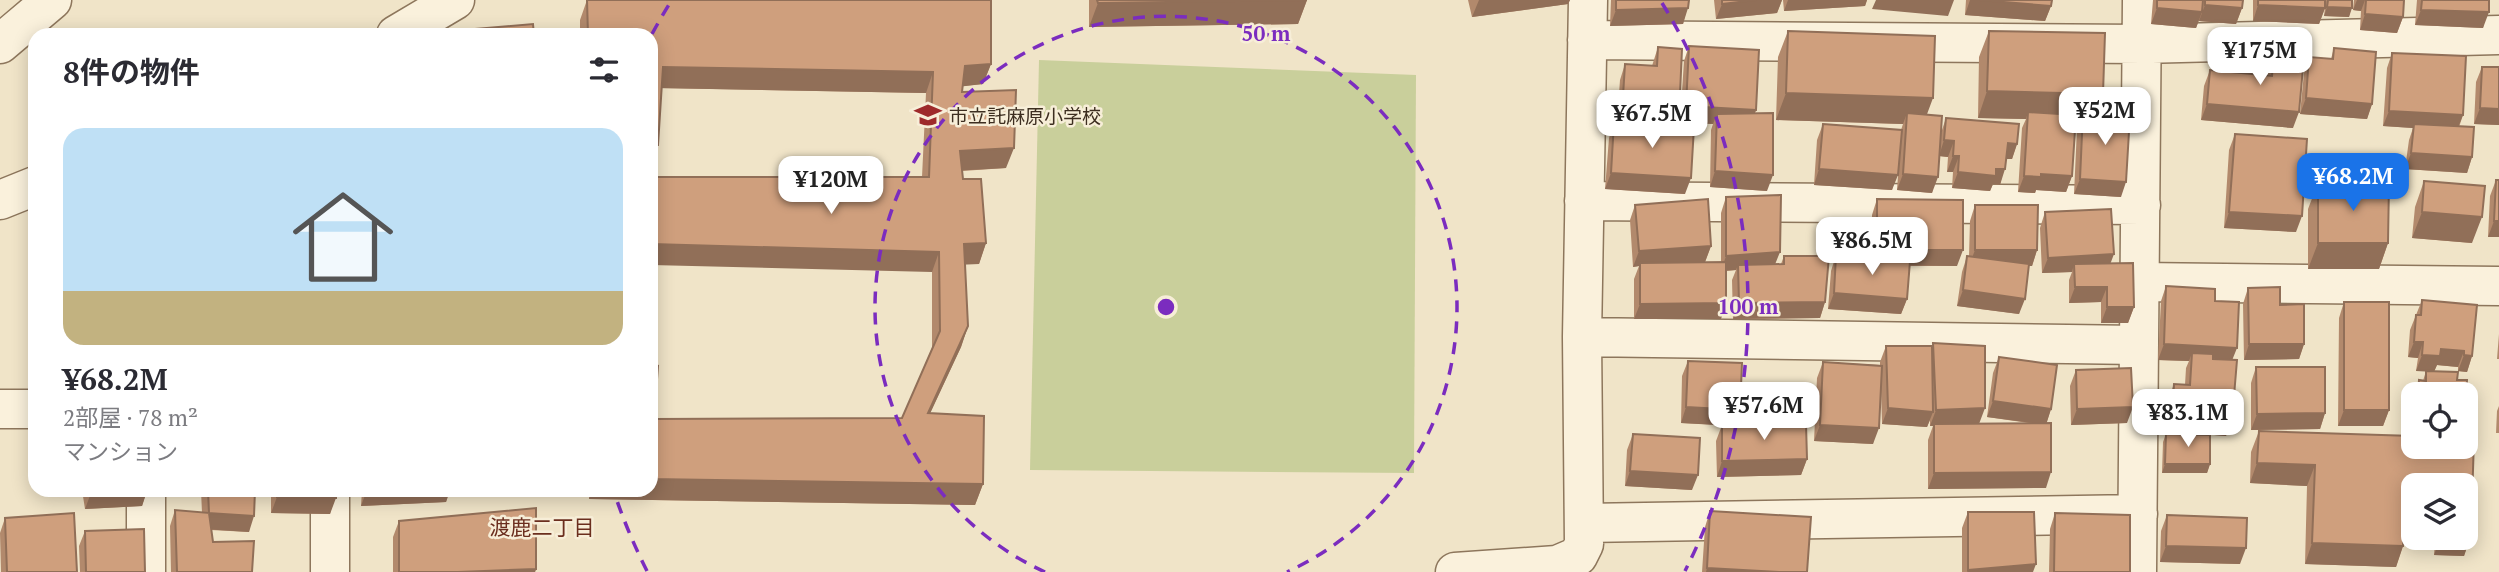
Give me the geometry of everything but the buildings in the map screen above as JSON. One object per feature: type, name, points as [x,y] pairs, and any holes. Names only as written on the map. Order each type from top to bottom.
[{"type":"street","points":[[0,44],[52,0]]},
{"type":"street","points":[[408,28],[455,0]]},
{"type":"street","points":[[1455,572],[1557,565],[1578,556],[1584,544],[1582,337],[1588,0]]},
{"type":"street","points":[[2137,572],[2142,0]]},
{"type":"street","points":[[1587,40],[2142,44],[2499,35]]},
{"type":"street","points":[[0,200],[28,189]]},
{"type":"street","points":[[1584,201],[2141,205]]},
{"type":"street","points":[[2140,282],[2499,286]]},
{"type":"street","points":[[1582,337],[2138,345]]},
{"type":"street","points":[[0,409],[28,409]]},
{"type":"street","points":[[146,497],[146,572]]},
{"type":"street","points":[[330,572],[331,497]]},
{"type":"street","points":[[1585,523],[2138,514]]},
{"type":"green space","points":[[1039,60],[1416,75],[1414,473],[1030,470]]},
{"type":"place","name":"市立託麻原小学校","points":[[928,115]]},
{"type":"district","name":"渡鹿二丁目","points":[[542,527]]}]
